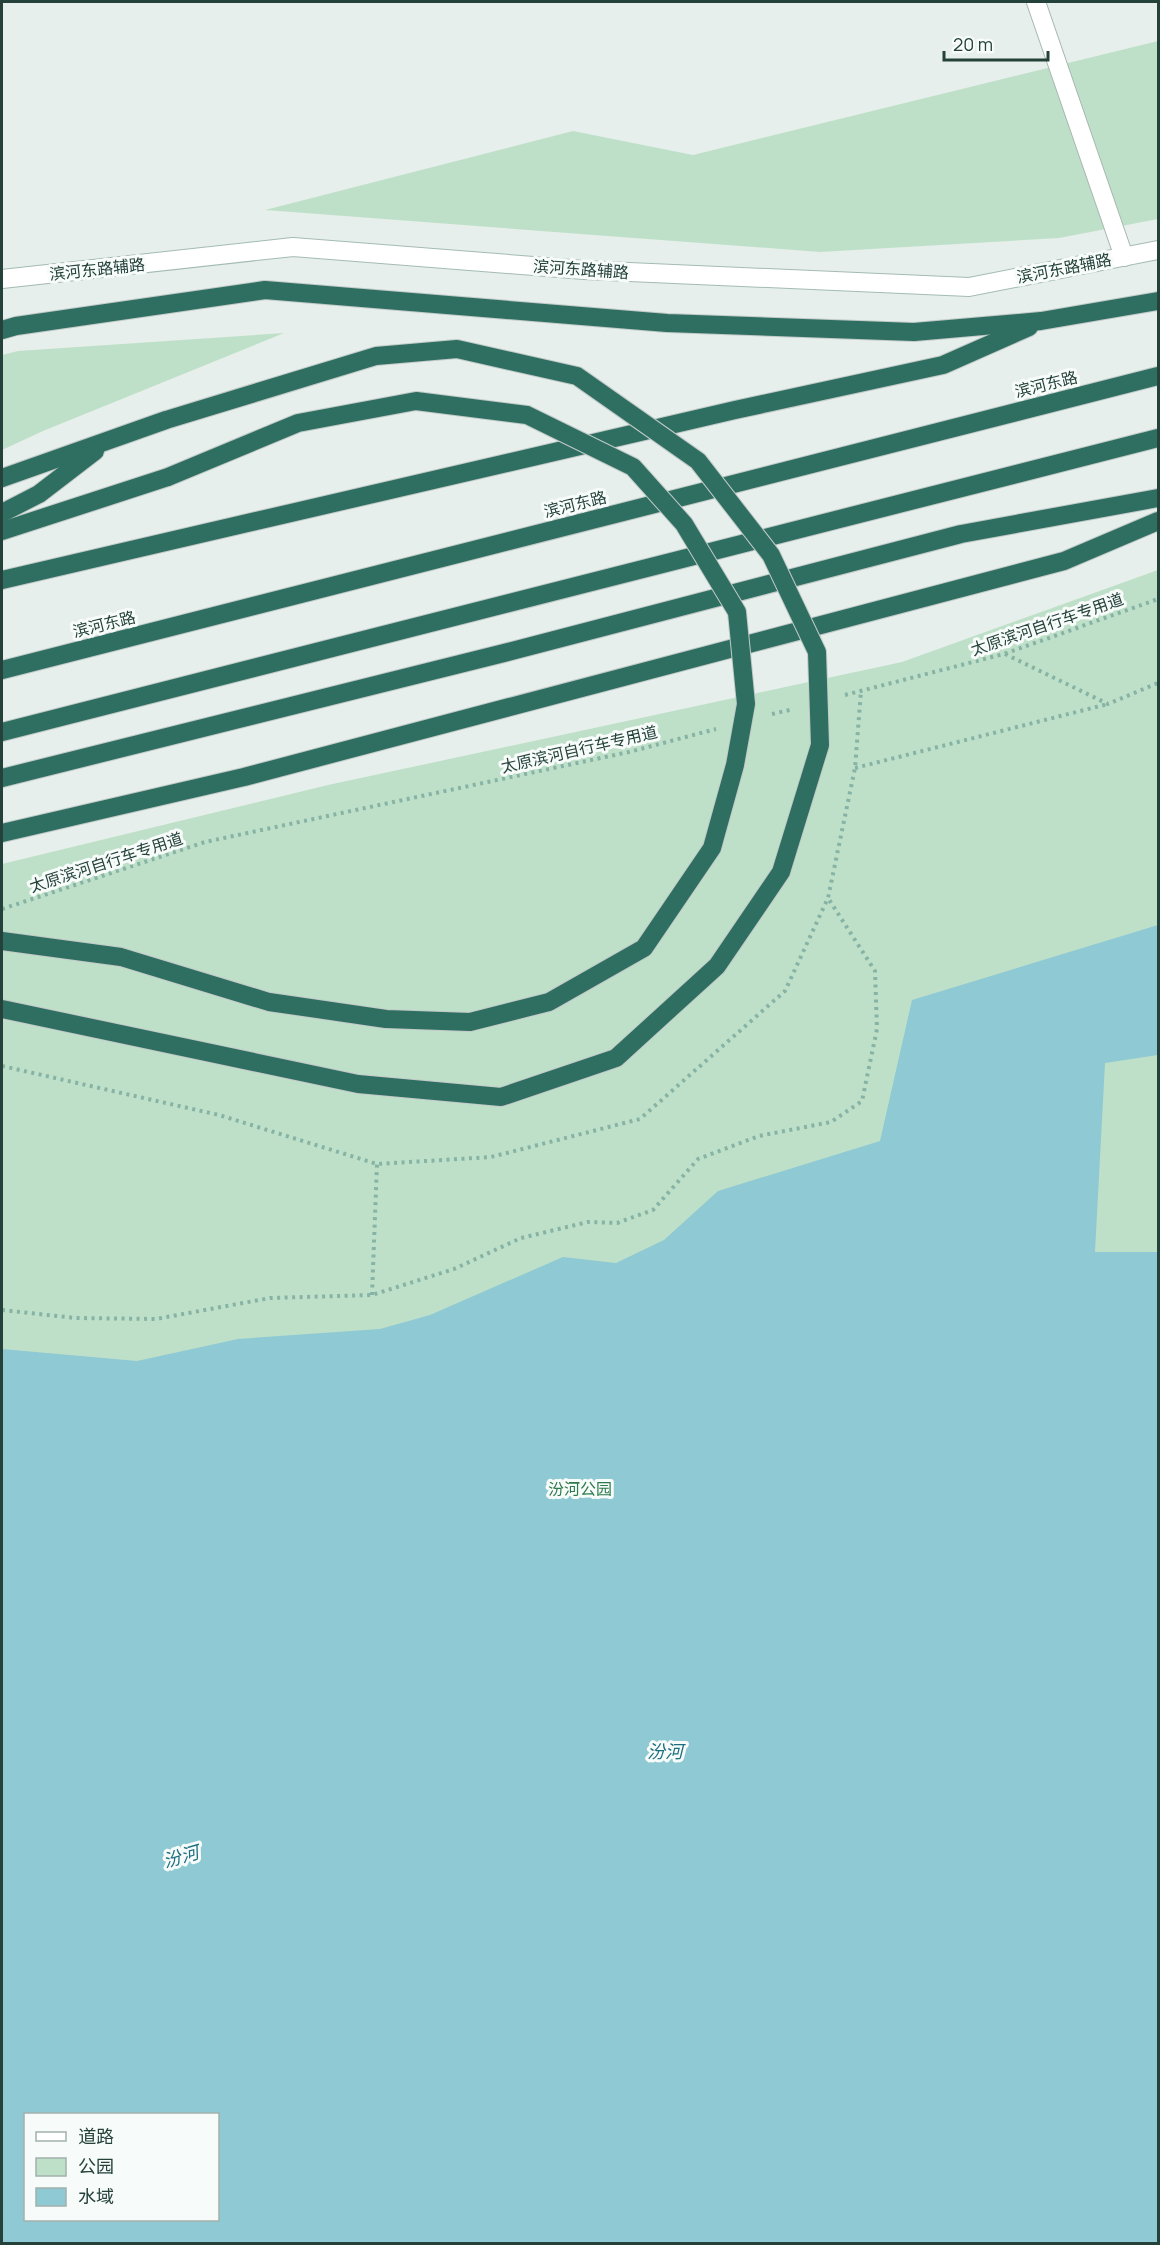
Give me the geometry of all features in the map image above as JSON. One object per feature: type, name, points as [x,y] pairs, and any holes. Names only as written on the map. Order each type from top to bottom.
[{"type":"highway","points":[[2,330],[16,326],[266,290],[667,323],[914,332],[1041,321],[1158,301]]},
{"type":"highway","points":[[2,580],[735,410],[943,365],[1041,321]]},
{"type":"highway","points":[[2,478],[166,420],[376,356],[456,349],[577,376],[698,461],[771,555],[818,652],[820,745],[781,872],[717,966],[616,1058],[501,1097],[358,1084],[2,1009]]},
{"type":"highway","name":"滨河东路","points":[[2,670],[1158,376]]},
{"type":"highway","points":[[2,531],[168,477],[298,423],[416,401],[527,415],[633,467],[684,524],[737,612],[746,704],[735,765],[712,848],[644,948],[549,1002],[470,1022],[386,1019],[268,1002],[121,957],[2,941]]},
{"type":"highway","points":[[2,732],[1158,438]]},
{"type":"highway","points":[[2,513],[39,494],[109,440]]},
{"type":"highway","points":[[2,778],[515,650],[960,534],[1158,498]]},
{"type":"highway","points":[[2,833],[244,777],[1064,561],[1158,521]]},
{"type":"main road","points":[[1036,2],[1124,257]]},
{"type":"main road","name":"滨河东路辅路","points":[[2,279],[293,247],[584,270],[969,287],[1158,250]]},
{"type":"path","name":"太原滨河自行车专用道","points":[[838,697],[1004,654],[1158,599]]},
{"type":"path","points":[[1004,654],[1108,704]]},
{"type":"path","points":[[855,768],[1108,704],[1158,683]]},
{"type":"path","points":[[768,715],[803,706]]},
{"type":"path","name":"太原滨河自行车专用道","points":[[2,909],[205,842],[629,752],[722,727]]},
{"type":"path","points":[[2,1310],[75,1318],[156,1318],[270,1298],[372,1294],[453,1269],[520,1238],[588,1222],[617,1224],[653,1210],[698,1159],[759,1136],[831,1122],[862,1101],[877,1029],[876,971],[828,898]]},
{"type":"path","points":[[372,1294],[376,1164]]},
{"type":"green space","points":[[1158,41],[1158,219],[1059,238],[820,252],[265,210],[573,131],[693,155]]},
{"type":"green space","points":[[284,333],[43,431],[2,450],[2,355],[18,351]]},
{"type":"green space","name":"汾河","points":[[1158,570],[1158,2243],[2,2243],[2,864],[328,785],[902,662]]},
{"type":"water","name":"汾河","points":[[1158,925],[1158,1055],[1105,1063],[1095,1252],[1158,1252],[1158,2243],[2,2243],[2,1349],[137,1361],[238,1339],[380,1329],[430,1315],[563,1257],[616,1263],[664,1240],[718,1191],[880,1141],[912,1000]]},
{"type":"park label","name":"汾河公园","points":[[580,1489]]}]
